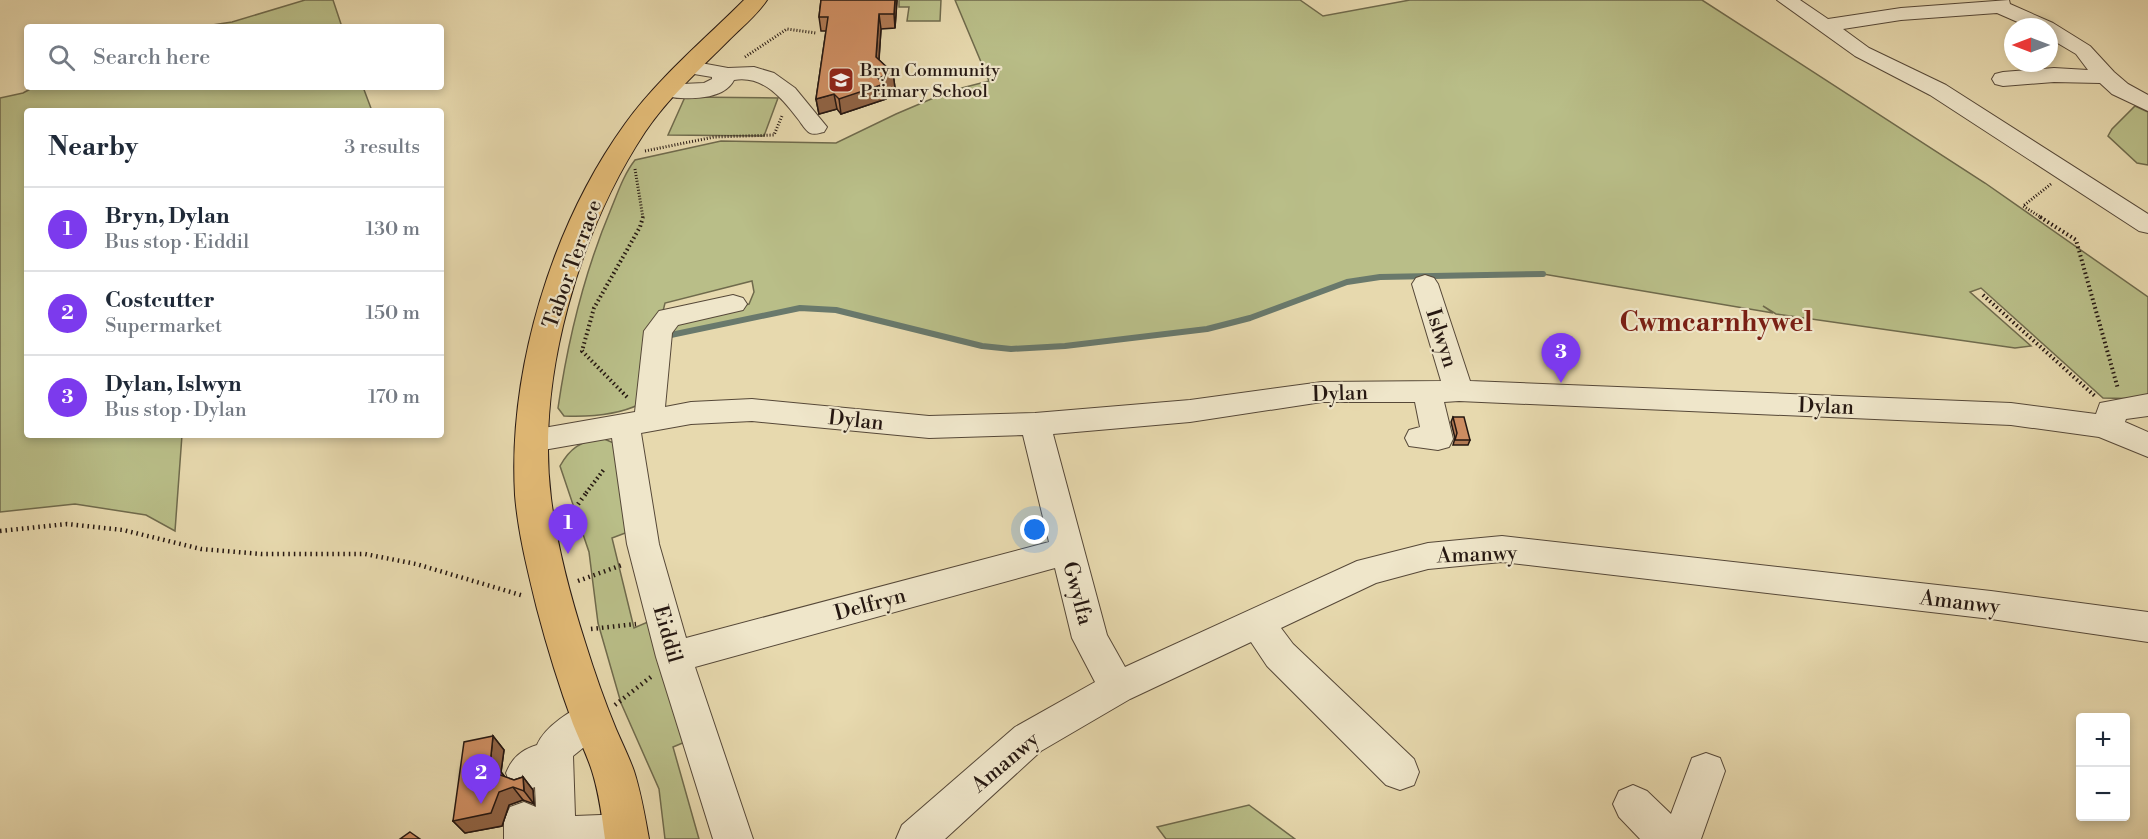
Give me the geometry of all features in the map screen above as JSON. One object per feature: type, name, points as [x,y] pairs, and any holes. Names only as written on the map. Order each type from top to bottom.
[{"type":"main road","name":"Tabor Terrace","points":[[626,836],[613,772],[591,719],[566,637],[553,594],[539,528],[533,496],[534,400],[546,332],[580,229],[616,157],[636,128],[668,90],[756,0]]},
{"type":"street","points":[[1787,0],[1862,52],[1938,90],[2147,223]]},
{"type":"street","points":[[1824,26],[1901,14],[2000,4],[2028,18]]},
{"type":"street","points":[[2058,34],[2083,50],[2106,77],[2120,89],[2148,105]]},
{"type":"street","points":[[690,67],[719,71],[722,87]]},
{"type":"street","points":[[668,90],[704,90],[722,87],[741,70],[768,69],[776,82],[794,99],[816,127]]},
{"type":"street","points":[[2003,79],[2054,75],[2106,77]]},
{"type":"street","name":"Islwyn","points":[[1425,284],[1459,391]]},
{"type":"street","name":"Eiddil","points":[[733,304],[669,318],[658,331],[634,430],[646,557],[674,657],[733,839]]},
{"type":"street","points":[[1420,438],[1438,439],[1427,391]]},
{"type":"street","name":"Dylan","points":[[532,441],[634,430],[691,413],[752,410],[929,427],[1035,424],[1190,411],[1322,392],[1459,391],[2011,414],[2088,422],[2123,414],[2137,439],[2148,446]]},
{"type":"street","name":"Gwylfa","points":[[1035,424],[1090,638],[1117,688]]},
{"type":"street","name":"Amanwy","points":[[916,839],[1028,739],[1117,688],[1369,571],[1428,556],[1502,549],[1991,605],[2148,627]]},
{"type":"street","name":"Delfryn","points":[[674,657],[1067,551]]},
{"type":"street","points":[[1257,622],[1280,655],[1400,772]]},
{"type":"street","points":[[591,719],[540,763],[540,828],[626,836]]},
{"type":"street","points":[[1682,839],[1706,771]]},
{"type":"street","points":[[1633,804],[1668,839]]},
{"type":"path","points":[[744,57],[787,29],[816,33]]},
{"type":"path","points":[[616,157],[714,137],[774,135],[787,103],[794,99]]},
{"type":"path","points":[[539,528],[570,515],[634,430],[582,351],[594,308],[640,227],[644,215],[635,169],[616,157]]},
{"type":"path","points":[[2066,173],[2023,206],[2076,240],[2104,334],[2123,414]]},
{"type":"path","points":[[1983,295],[2123,414]]},
{"type":"path","points":[[0,531],[67,524],[123,530],[201,549],[261,554],[365,554],[416,564],[516,595],[553,594],[646,557]]},
{"type":"path","points":[[566,637],[594,628],[632,626],[662,612]]},
{"type":"path","points":[[591,719],[626,698],[674,657]]},
{"type":"green space","points":[[305,0],[333,0],[341,24],[219,24]]},
{"type":"green space","points":[[899,0],[941,0],[940,21],[907,21],[909,7],[899,7]]},
{"type":"green space","points":[[955,0],[1300,0],[1323,16],[1410,0],[1702,0],[1985,183],[2148,297],[2148,399],[2103,398],[1981,288],[1970,292],[2031,346],[2015,348],[1776,314],[1763,306],[1773,313],[1543,274],[1381,277],[1347,282],[1250,318],[1207,329],[1065,346],[1011,349],[982,346],[836,310],[800,308],[663,336],[672,322],[749,304],[754,292],[752,281],[665,303],[640,404],[622,411],[603,414],[564,416],[558,408],[578,307],[601,233],[622,183],[635,160],[721,141],[836,143],[950,91],[989,81]]},
{"type":"green space","points":[[28,90],[364,90],[371,108],[24,108],[24,438],[182,438],[175,531],[146,515],[75,504],[0,512],[0,98]]},
{"type":"green space","points":[[685,97],[778,98],[764,136],[668,135]]},
{"type":"green space","points":[[2135,106],[2148,112],[2148,165],[2137,163],[2108,136]]},
{"type":"green space","points":[[602,438],[616,444],[628,532],[612,538],[634,628],[657,618],[685,742],[673,747],[699,839],[665,839],[659,789],[621,703],[598,623],[589,552],[560,466],[577,446]]},
{"type":"green space","points":[[1249,805],[1295,839],[1166,839],[1157,827]]},
{"type":"building","points":[[821,0],[895,0],[894,14],[879,14],[876,57],[893,73],[878,78],[884,84],[839,99],[834,94],[816,99],[828,17],[819,17]]},
{"type":"building","points":[[1453,417],[1464,417],[1470,440],[1455,440],[1457,433]]},
{"type":"building","points":[[493,736],[490,765],[495,764],[500,775],[514,780],[523,777],[524,791],[513,787],[499,792],[491,813],[453,821],[464,742]]},
{"type":"building","points":[[410,832],[420,839],[400,839]]},
{"type":"waterway","points":[[666,336],[800,308],[836,310],[982,346],[1011,349],[1065,346],[1207,329],[1250,318],[1347,282],[1380,277],[1543,274]]},
{"type":"place","name":"Bryn Community Primary School","points":[[841,80]]},
{"type":"place","name":"Dylan, Islwyn","points":[[1561,383]]},
{"type":"place","name":"Bryn, Dylan","points":[[568,554]]},
{"type":"place","name":"Costcutter","points":[[481,804]]},
{"type":"district","name":"Cwmcarnhywel","points":[[1716,322]]}]
